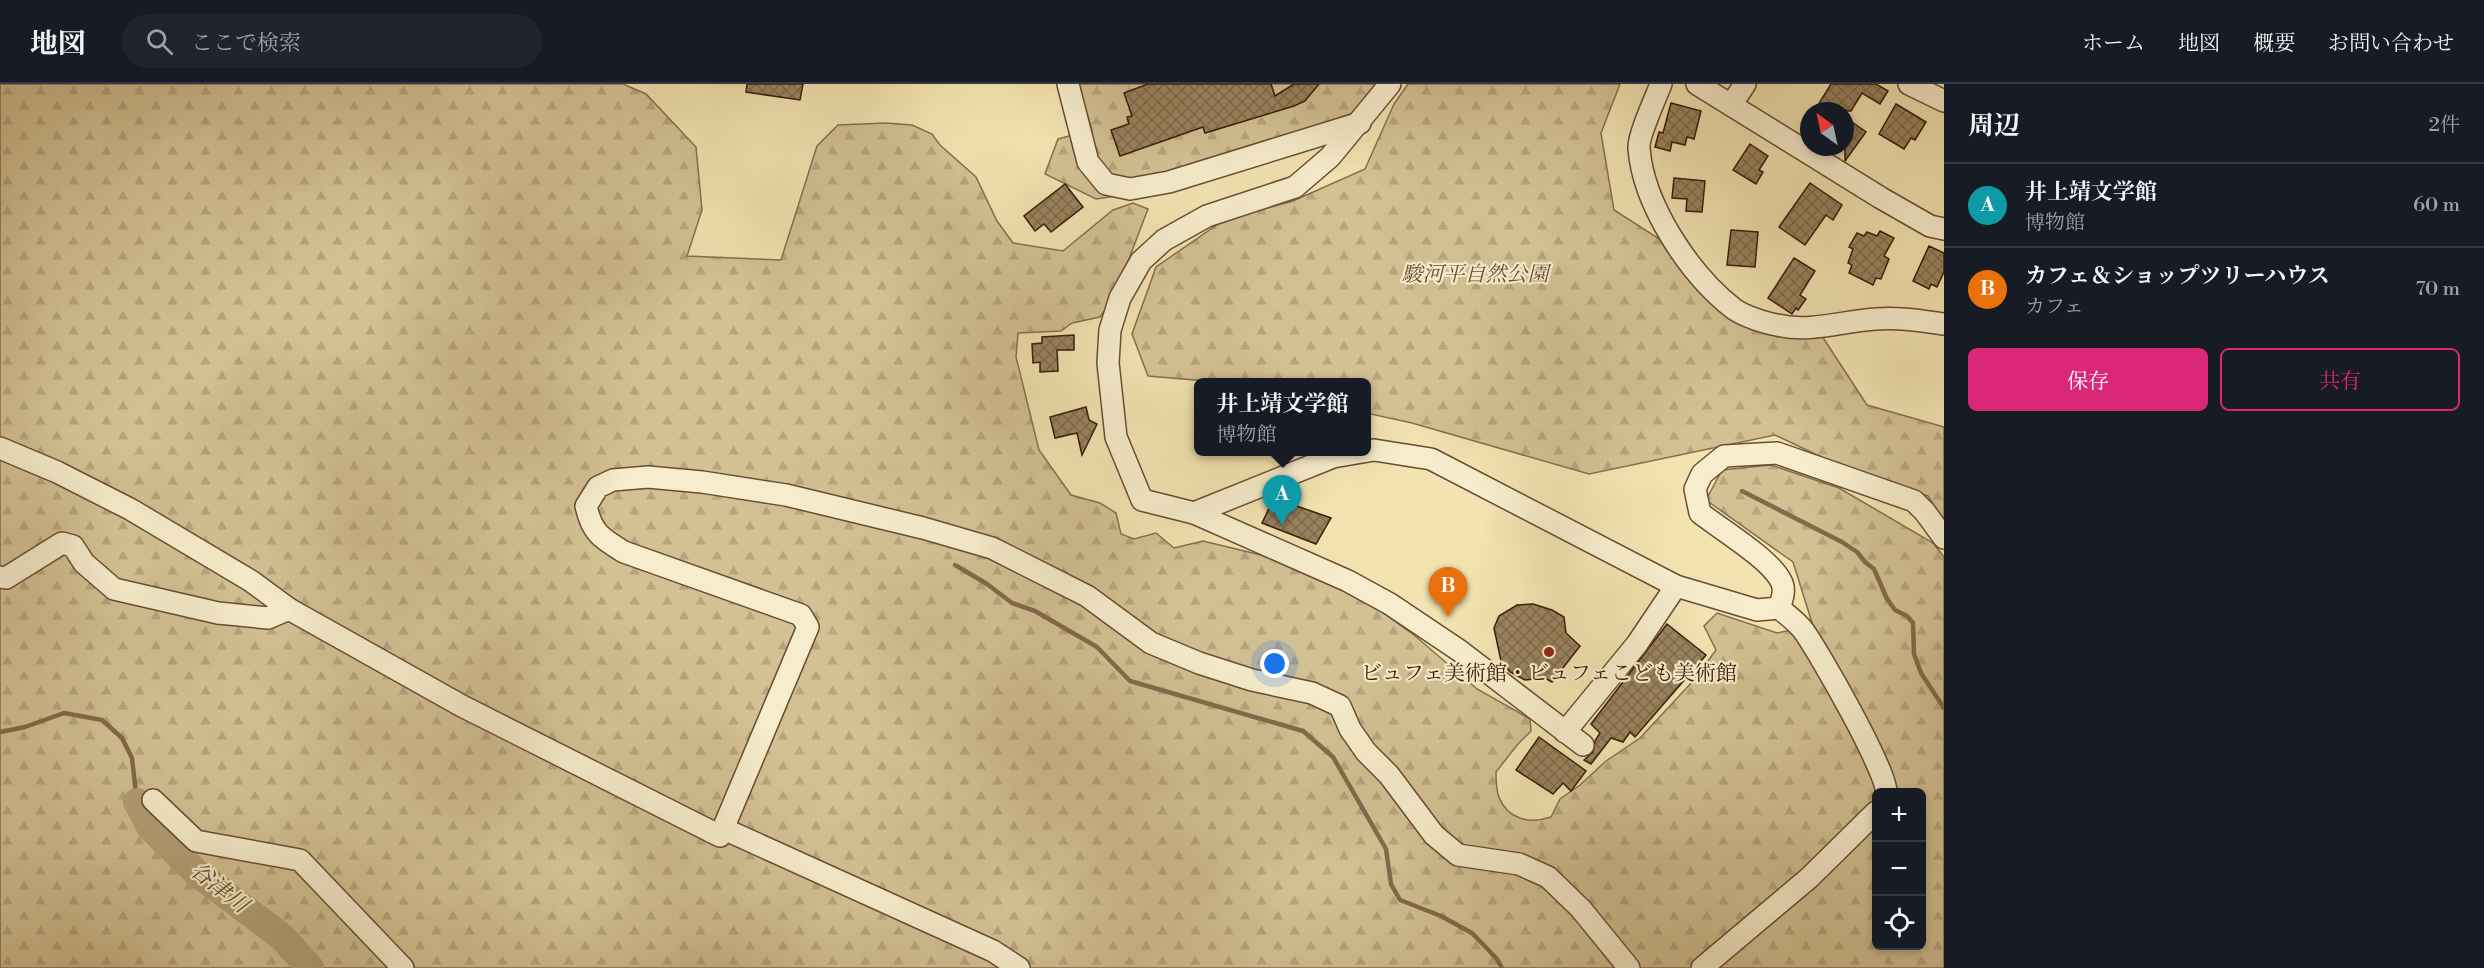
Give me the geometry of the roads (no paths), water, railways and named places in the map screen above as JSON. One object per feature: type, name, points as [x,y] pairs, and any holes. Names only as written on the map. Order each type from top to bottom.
[{"type":"street","points":[[1068,84],[1088,162],[1106,184],[1130,189],[1169,182],[1360,123]]},
{"type":"street","points":[[1390,84],[1360,123],[1329,157],[1295,187],[1207,216],[1164,240],[1141,261],[1120,298],[1110,330],[1108,363],[1116,437],[1142,501],[1194,513],[1348,581],[1390,603],[1460,651],[1583,745]]},
{"type":"street","points":[[1661,84],[1639,146],[1645,182],[1658,216],[1705,281],[1736,310],[1777,326],[1810,328],[1877,319],[1915,320],[1944,324]]},
{"type":"street","points":[[1697,84],[1881,198],[1930,226],[1944,229]]},
{"type":"street","points":[[1731,105],[1745,84]]},
{"type":"street","points":[[1909,84],[1944,101]]},
{"type":"street","points":[[0,448],[57,472],[130,509],[251,580],[289,609],[472,711],[720,836],[808,627],[801,615],[624,552],[601,538],[590,524],[586,506],[598,487],[613,480],[648,477],[786,495],[923,528],[992,548],[1087,596],[1151,643],[1199,663],[1252,680],[1312,693],[1340,706],[1350,729],[1366,752],[1389,775],[1434,835],[1458,855],[1519,864],[1548,877],[1581,909],[1629,968]]},
{"type":"street","points":[[1371,451],[1431,459],[1676,586],[1757,610],[1779,608],[1802,629],[1840,692],[1880,769],[1885,788]]},
{"type":"street","points":[[1779,608],[1783,598],[1782,582],[1759,555],[1700,513],[1695,489],[1702,474],[1724,456],[1777,453],[1914,501],[1944,538]]},
{"type":"street","points":[[1194,513],[1340,456]]},
{"type":"street","points":[[0,577],[6,578],[62,543],[73,546],[84,563],[114,590],[218,613],[268,618],[289,609]]},
{"type":"street","points":[[1565,732],[1637,644],[1676,586]]},
{"type":"street","points":[[153,800],[196,842],[300,860],[403,968]]},
{"type":"street","points":[[1701,968],[1809,878],[1872,816]]},
{"type":"street","points":[[724,829],[993,951],[1019,968]]},
{"type":"waterway","points":[[1742,491],[1842,542],[1857,552],[1874,569],[1887,599],[1895,610],[1907,616],[1913,623],[1914,654],[1921,673],[1944,708]]},
{"type":"waterway","points":[[955,565],[987,584],[1012,603],[1035,611],[1097,647],[1130,681],[1303,731],[1333,757],[1386,849],[1391,884],[1400,900],[1441,916],[1472,933],[1497,959],[1502,968]]},
{"type":"waterway","points":[[0,732],[25,727],[64,713],[102,720],[122,738],[132,758],[137,802]]},
{"type":"waterway","name":"谷津川","points":[[137,802],[151,828],[196,872],[282,937],[310,968]]},
{"type":"place","name":"井上靖文学館","points":[[1282,525]]},
{"type":"place","name":"カフェ＆ショップツリーハウス","points":[[1448,617]]},
{"type":"place","name":"ビュフェ美術館・ビュフェこども美術館","points":[[1549,652]]},
{"type":"park label","name":"駿河平自然公園","points":[[1475,275]]}]
